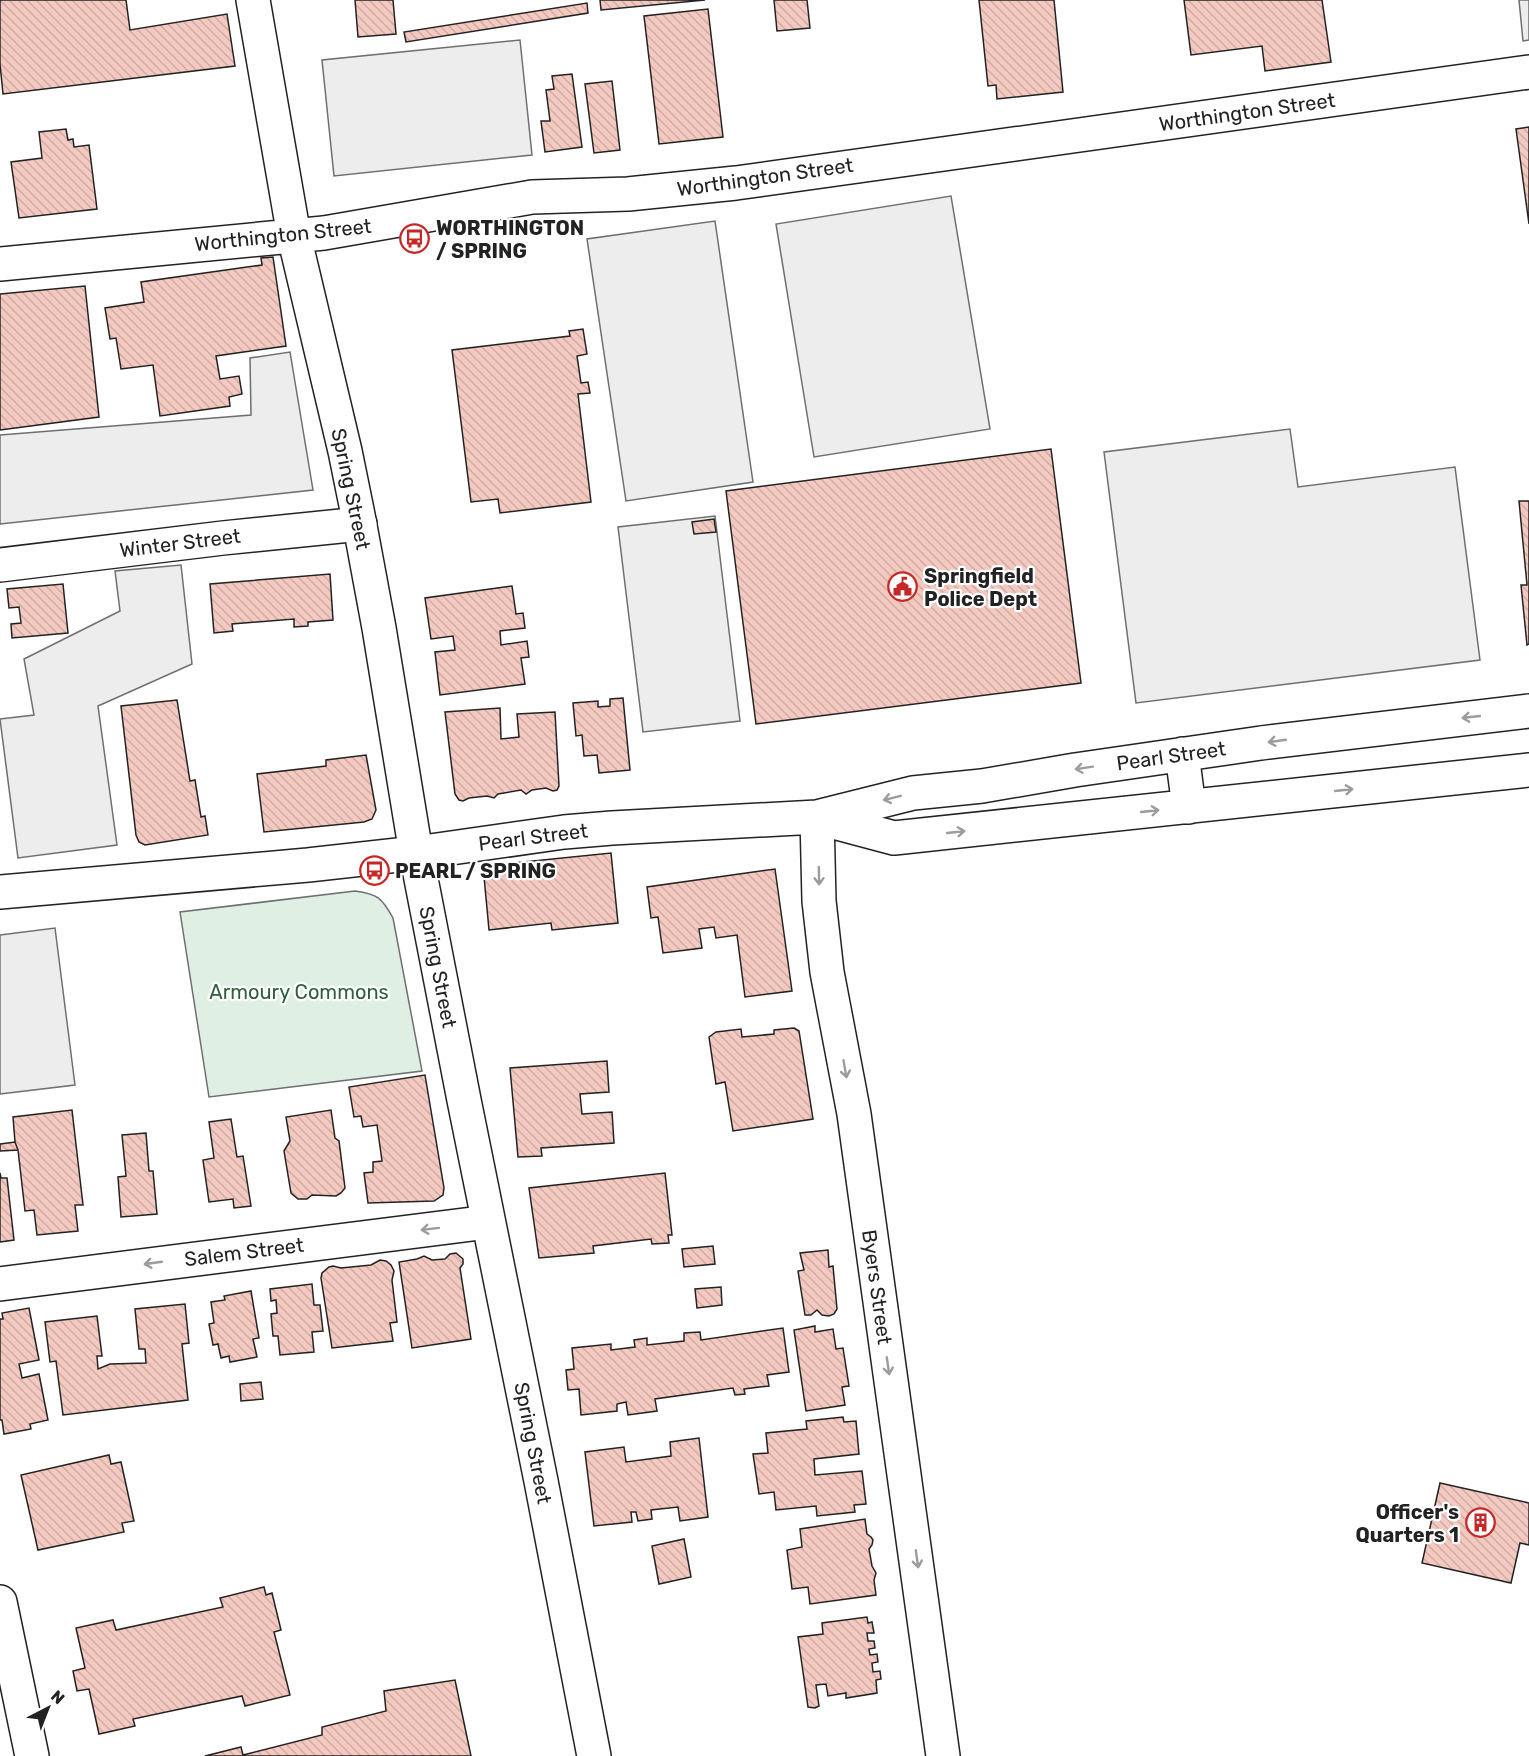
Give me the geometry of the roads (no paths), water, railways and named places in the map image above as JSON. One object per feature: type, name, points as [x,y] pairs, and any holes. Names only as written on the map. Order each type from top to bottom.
[{"type":"street","name":"Spring Street","points":[[253,0],[294,236],[360,524],[416,853],[594,1756]]},
{"type":"street","name":"Worthington Street","points":[[0,264],[294,236],[355,228],[532,197],[628,194],[700,187],[1529,72]]},
{"type":"street","name":"Winter Street","points":[[0,565],[360,524]]},
{"type":"street","name":"Pearl Street","points":[[0,892],[297,866],[416,853],[564,832],[817,818],[913,793],[982,786],[1075,770],[1348,731],[1529,711]]},
{"type":"street","points":[[1182,754],[1190,807]]},
{"type":"street","name":"Pearl Street","points":[[817,818],[894,838],[1529,770]]},
{"type":"street","name":"Byers Street","points":[[817,818],[819,901],[827,972],[854,1114],[943,1756]]},
{"type":"street","name":"Salem Street","points":[[0,1284],[488,1222]]},
{"type":"street","points":[[0,1602],[32,1756]]},
{"type":"place","name":"WORTHINGTON / SPRING","points":[[415,239]]},
{"type":"place","name":"Springfield Police Dept","points":[[903,587]]},
{"type":"place","name":"PEARL / SPRING","points":[[374,871]]},
{"type":"place","name":"Officer's Quarters 1","points":[[1480,1523]]},
{"type":"park label","name":"Armoury Commons","points":[[299,992]]}]
